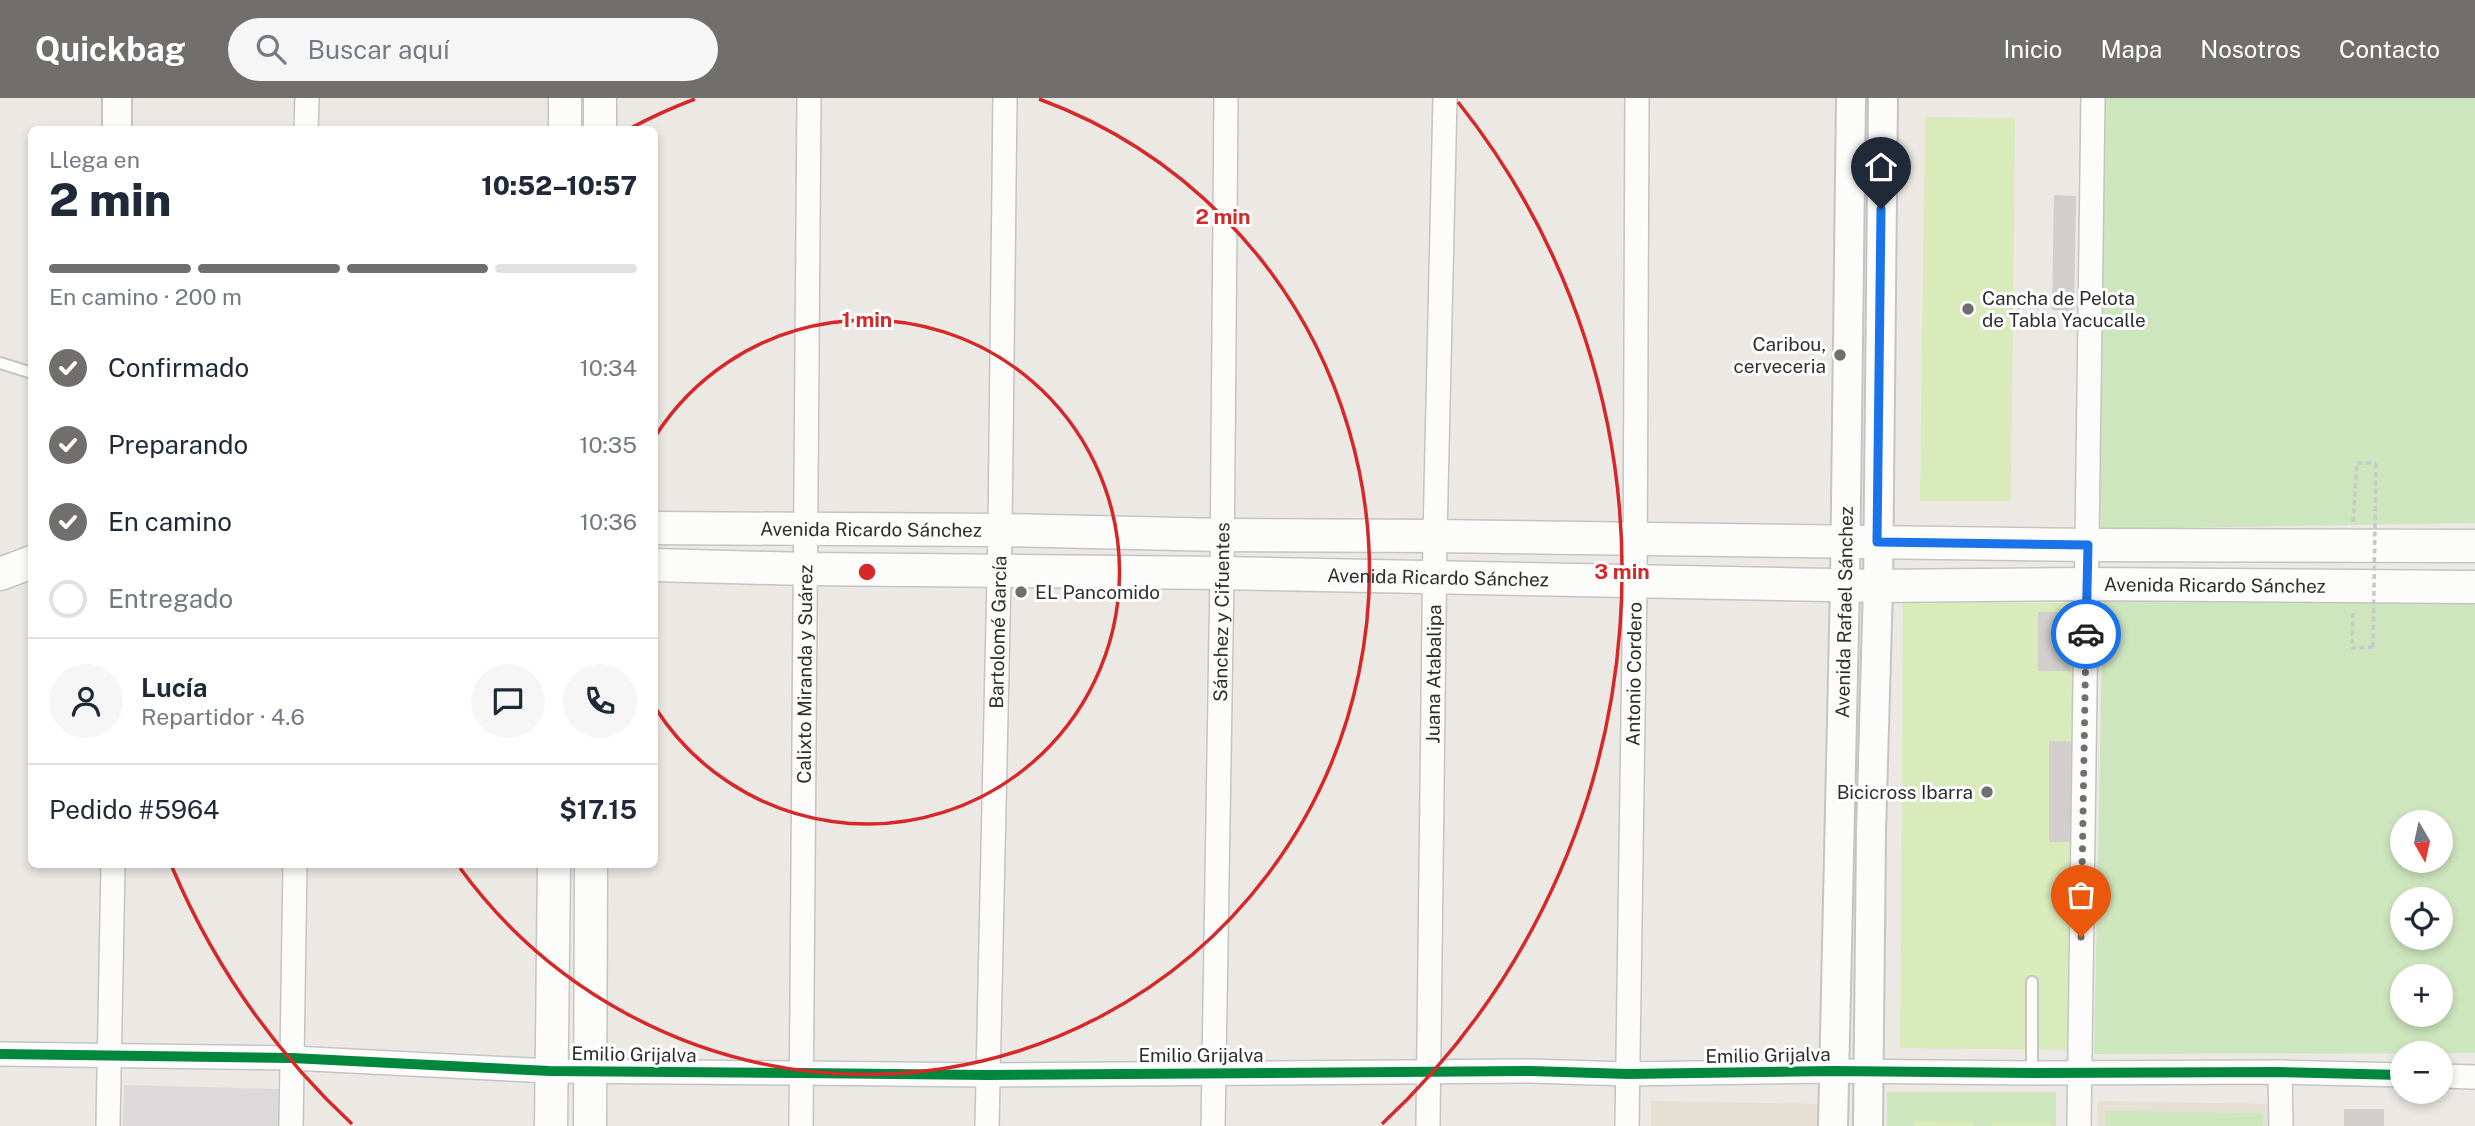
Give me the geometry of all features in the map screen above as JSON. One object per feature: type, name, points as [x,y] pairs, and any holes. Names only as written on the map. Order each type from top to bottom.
[{"type":"main road","points":[[565,98],[565,126]]},
{"type":"main road","points":[[600,98],[600,126]]},
{"type":"main road","name":"Avenida Ricardo Sánchez","points":[[658,528],[1000,530],[2088,545],[2475,546]]},
{"type":"main road","points":[[0,574],[28,564]]},
{"type":"main road","name":"Avenida Ricardo Sánchez","points":[[658,565],[1434,576],[1878,586],[2087,584],[2475,587]]},
{"type":"main road","points":[[551,1126],[554,868]]},
{"type":"main road","points":[[590,1126],[591,868]]},
{"type":"street","points":[[117,98],[117,126]]},
{"type":"street","points":[[306,126],[307,98]]},
{"type":"street","name":"Calixto Miranda y Suárez","points":[[801,1126],[808,98]]},
{"type":"street","name":"Bartolomé García","points":[[987,1126],[1000,530],[1005,98]]},
{"type":"street","name":"Sánchez y Cifuentes","points":[[1213,1126],[1226,98]]},
{"type":"street","name":"Juana Atabalipa","points":[[1428,1126],[1434,576],[1445,98]]},
{"type":"street","name":"Antonio Cordero","points":[[1627,1126],[1635,581],[1637,98]]},
{"type":"street","name":"Avenida Rafael Sánchez","points":[[1833,1126],[1845,584],[1851,98]]},
{"type":"street","name":"Avenida Rafael Sánchez","points":[[1868,1126],[1871,834],[1878,586],[1883,98]]},
{"type":"street","points":[[2079,1126],[2093,98]]},
{"type":"street","points":[[108,1126],[113,868]]},
{"type":"street","points":[[292,1126],[295,868]]},
{"type":"street","name":"Emilio Grijalva","points":[[0,1054],[292,1058],[550,1071],[987,1074],[1530,1071],[1628,1074],[1833,1071],[2390,1075]]},
{"type":"street","points":[[2280,1072],[2281,1126]]},
{"type":"street","points":[[2453,1076],[2475,1077]]},
{"type":"lane","points":[[0,363],[28,372]]},
{"type":"lane","points":[[2032,982],[2032,1073]]},
{"type":"path","points":[[2352,546],[2357,463],[2376,463],[2373,647],[2352,648],[2353,586]]},
{"type":"shaded area","points":[[124,1085],[279,1089],[279,1126],[123,1126]]},
{"type":"shaded area","points":[[1651,1101],[1824,1104],[1824,1126],[1651,1126]]},
{"type":"shaded area","points":[[2097,1101],[2269,1104],[2269,1126],[2098,1126]]},
{"type":"green space","points":[[2105,98],[2475,98],[2475,523],[2100,529]]},
{"type":"green space","name":"Cancha de Pelota de Tabla Yacucalle","points":[[1925,117],[2015,118],[2011,501],[1920,501]]},
{"type":"green space","points":[[2103,600],[2475,603],[2475,1053],[2453,1053],[2453,1041],[2390,1041],[2390,1053],[2094,1054]]},
{"type":"green space","name":"Bicicross Ibarra","points":[[1903,603],[2075,603],[2071,1050],[1900,1048]]},
{"type":"green space","points":[[1887,1092],[2056,1092],[2056,1126],[1887,1126]]},
{"type":"green space","points":[[2106,1111],[2263,1113],[2263,1126],[2106,1126]]},
{"type":"green space","points":[[1915,1121],[1973,1122],[1973,1126],[1915,1126]]},
{"type":"green space","points":[[1991,1123],[2051,1123],[2051,1126],[1991,1126]]},
{"type":"building","points":[[2054,195],[2076,196],[2074,311],[2052,310]]},
{"type":"building","points":[[2038,612],[2071,612],[2071,671],[2038,671]]},
{"type":"building","points":[[2049,741],[2074,742],[2073,842],[2049,842]]},
{"type":"building","points":[[2344,1109],[2384,1109],[2384,1126],[2344,1126]]},
{"type":"cycle path","points":[[0,1054],[292,1058],[550,1071],[987,1075],[1530,1071],[1628,1074],[1834,1071],[2390,1075]]},
{"type":"way so far","points":[[2081,937],[2086,634]]},
{"type":"place","name":"Cancha de Pelota de Tabla Yacucalle","points":[[1968,309]]},
{"type":"place","name":"Caribou, cerveceria","points":[[1840,355]]},
{"type":"place","name":"EL Pancomido","points":[[1021,592]]},
{"type":"place","name":"Bicicross Ibarra","points":[[1987,792]]},
{"type":"route","points":[[1881,209],[1877,542],[2088,545],[2086,634]]}]
